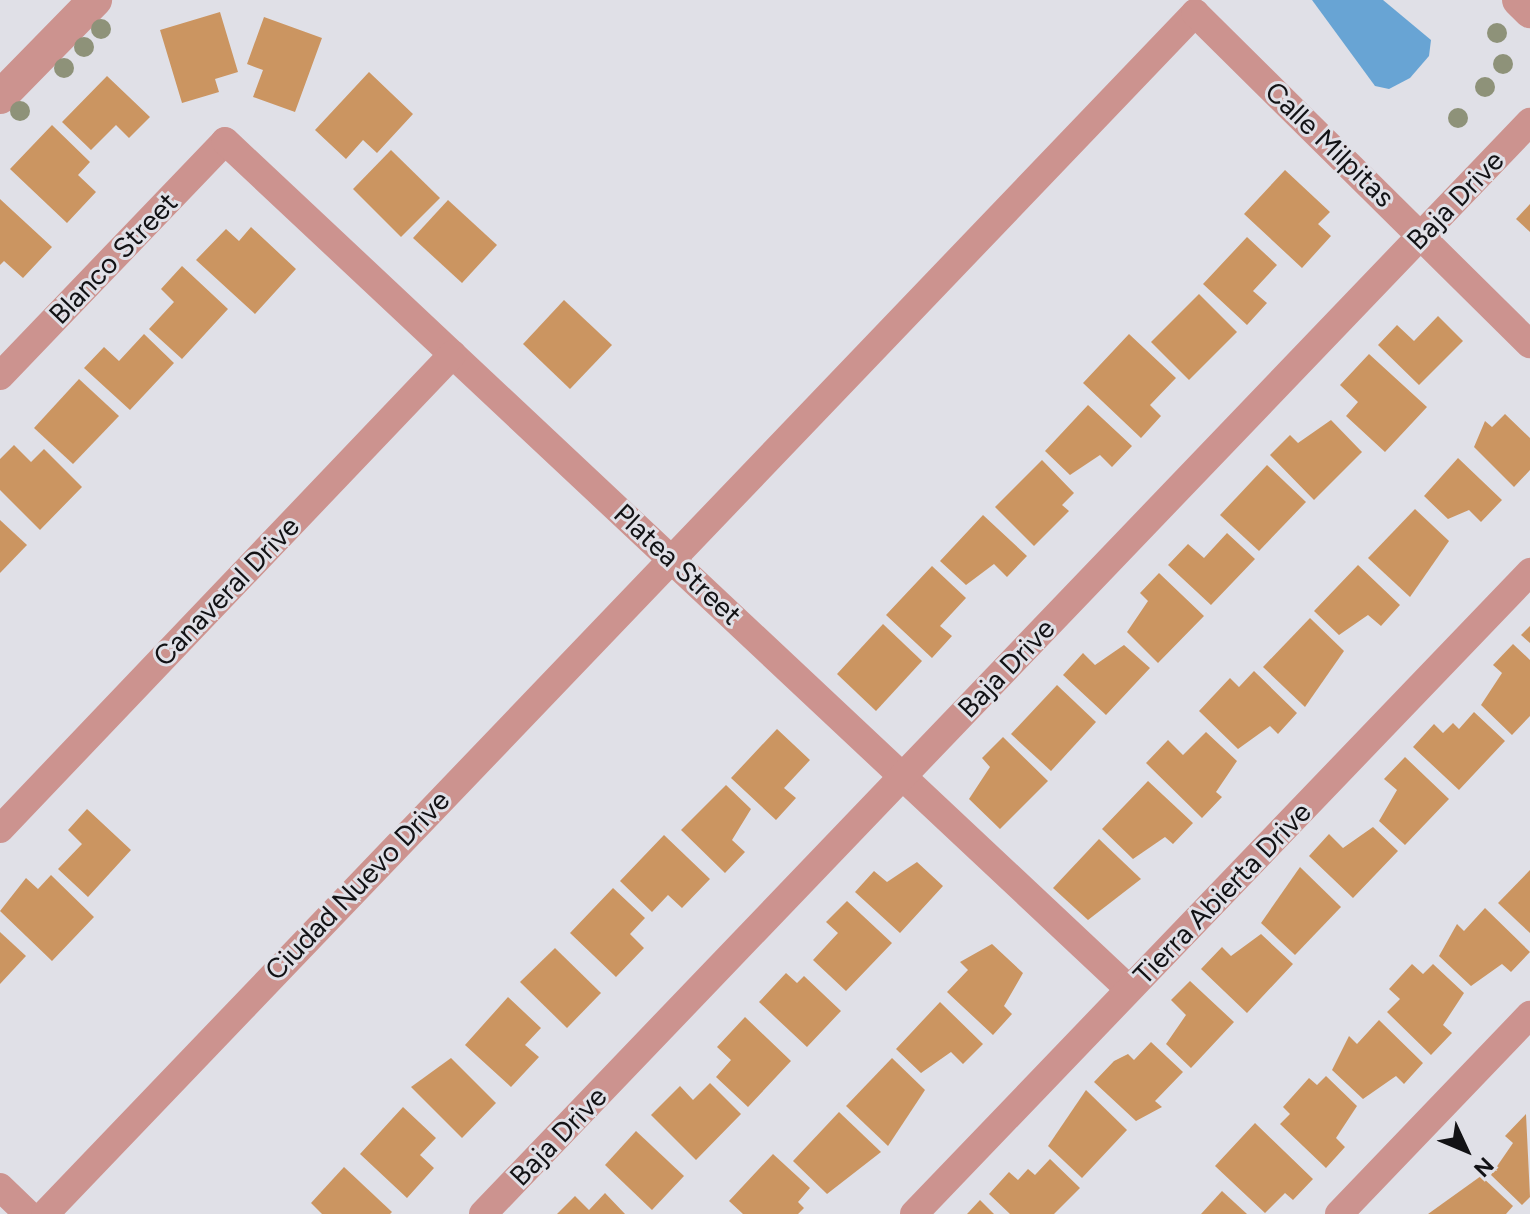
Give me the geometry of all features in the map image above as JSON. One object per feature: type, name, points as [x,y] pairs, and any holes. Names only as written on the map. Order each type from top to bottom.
[{"type":"street","points":[[0,97],[95,0]]},
{"type":"street","points":[[1519,0],[1530,11]]},
{"type":"street","name":"Calle Milpitas","points":[[1195,13],[1530,344]]},
{"type":"street","name":"Ciudad Nuevo Drive","points":[[45,1214],[670,556],[1195,13]]},
{"type":"street","name":"Baja Drive","points":[[483,1214],[1530,122]]},
{"type":"street","name":"Platea Street","points":[[225,141],[904,774],[1129,989]]},
{"type":"street","name":"Blanco Street","points":[[0,376],[225,141]]},
{"type":"street","name":"Canaveral Drive","points":[[0,829],[453,354]]},
{"type":"street","name":"Tierra Abierta Drive","points":[[914,1214],[1530,572]]},
{"type":"street","points":[[1339,1214],[1530,1015]]},
{"type":"street","points":[[0,1187],[28,1214]]},
{"type":"water","points":[[1312,0],[1383,0],[1431,40],[1429,56],[1410,78],[1389,89],[1375,86]]},
{"type":"building","points":[[220,12],[238,72],[215,79],[219,92],[182,103],[160,30]]},
{"type":"building","points":[[264,17],[322,38],[295,112],[253,97],[263,70],[247,64]]},
{"type":"building","points":[[369,72],[413,114],[377,153],[363,140],[346,159],[315,130]]},
{"type":"building","points":[[107,76],[150,117],[129,138],[116,125],[91,150],[62,122]]},
{"type":"building","points":[[52,125],[90,162],[78,175],[96,192],[67,223],[10,169]]},
{"type":"building","points":[[391,150],[440,198],[401,237],[353,189]]},
{"type":"building","points":[[1285,170],[1330,212],[1318,224],[1331,236],[1302,268],[1244,214]]},
{"type":"building","points":[[0,199],[52,247],[23,278],[4,261],[0,265]]},
{"type":"building","points":[[448,200],[497,245],[462,283],[413,238]]},
{"type":"building","points":[[1530,204],[1530,232],[1516,219]]},
{"type":"building","points":[[251,227],[296,269],[255,314],[196,260],[226,229],[239,241]]},
{"type":"building","points":[[1247,237],[1277,265],[1253,291],[1267,303],[1247,325],[1203,284]]},
{"type":"building","points":[[182,266],[228,309],[182,359],[149,329],[174,302],[161,289]]},
{"type":"building","points":[[1199,294],[1237,332],[1189,380],[1151,342]]},
{"type":"building","points":[[564,300],[612,345],[570,389],[523,344]]},
{"type":"building","points":[[1438,316],[1463,341],[1419,385],[1378,345],[1397,325],[1414,341]]},
{"type":"building","points":[[144,334],[174,363],[130,410],[84,368],[104,347],[119,361]]},
{"type":"building","points":[[1129,334],[1176,378],[1150,405],[1161,416],[1141,438],[1083,383]]},
{"type":"building","points":[[1369,354],[1427,407],[1385,452],[1346,416],[1358,402],[1340,385]]},
{"type":"building","points":[[79,379],[119,416],[73,464],[34,428]]},
{"type":"building","points":[[1088,405],[1132,446],[1112,467],[1100,455],[1070,475],[1045,451]]},
{"type":"building","points":[[1505,414],[1530,438],[1530,470],[1514,487],[1474,447],[1485,421],[1492,427]]},
{"type":"building","points":[[1331,420],[1362,452],[1314,500],[1270,455],[1290,435],[1298,443]]},
{"type":"building","points":[[14,445],[31,462],[44,449],[82,487],[40,530],[0,490],[0,459]]},
{"type":"building","points":[[1458,458],[1502,500],[1481,522],[1469,510],[1448,519],[1424,496]]},
{"type":"building","points":[[1042,460],[1074,493],[1062,505],[1069,511],[1034,546],[995,507]]},
{"type":"building","points":[[1267,465],[1306,502],[1259,551],[1220,515]]},
{"type":"building","points":[[1415,509],[1449,541],[1410,597],[1368,558]]},
{"type":"building","points":[[983,515],[1027,556],[1007,577],[994,564],[966,585],[940,561]]},
{"type":"building","points":[[0,520],[27,545],[0,573]]},
{"type":"building","points":[[1227,533],[1255,559],[1211,605],[1168,565],[1188,544],[1204,558]]},
{"type":"building","points":[[1358,565],[1400,605],[1381,626],[1368,615],[1339,635],[1314,611]]},
{"type":"building","points":[[932,566],[966,598],[940,626],[952,636],[932,658],[886,615]]},
{"type":"building","points":[[1159,573],[1204,616],[1158,663],[1127,632],[1148,601],[1140,593]]},
{"type":"building","points":[[1310,618],[1344,651],[1305,707],[1263,667]]},
{"type":"building","points":[[883,624],[922,661],[876,711],[837,674]]},
{"type":"building","points":[[1530,626],[1530,643],[1521,635]]},
{"type":"building","points":[[1513,644],[1530,660],[1530,716],[1512,735],[1481,705],[1502,673],[1493,665]]},
{"type":"building","points":[[1124,645],[1150,668],[1106,715],[1063,675],[1083,653],[1095,665]]},
{"type":"building","points":[[1254,671],[1297,713],[1278,734],[1270,726],[1238,749],[1199,711],[1230,678],[1239,687]]},
{"type":"building","points":[[1057,685],[1096,722],[1051,771],[1011,734]]},
{"type":"building","points":[[1474,712],[1505,741],[1459,790],[1413,747],[1434,724],[1443,733],[1453,723],[1459,729]]},
{"type":"building","points":[[777,729],[810,760],[784,788],[796,798],[776,820],[731,778]]},
{"type":"building","points":[[1206,732],[1237,761],[1216,792],[1222,797],[1202,818],[1146,763],[1168,740],[1183,755]]},
{"type":"building","points":[[1003,737],[1048,781],[1000,829],[969,799],[990,767],[982,758]]},
{"type":"building","points":[[1405,757],[1449,799],[1405,845],[1379,821],[1397,790],[1384,779]]},
{"type":"building","points":[[1148,781],[1193,823],[1173,844],[1165,837],[1133,859],[1102,829]]},
{"type":"building","points":[[726,785],[751,809],[732,840],[745,852],[725,873],[681,830]]},
{"type":"building","points":[[87,809],[131,850],[88,897],[58,869],[82,844],[68,830]]},
{"type":"building","points":[[1373,827],[1398,851],[1353,898],[1309,856],[1329,834],[1343,848]]},
{"type":"building","points":[[664,835],[710,879],[682,908],[668,895],[652,912],[620,881]]},
{"type":"building","points":[[1099,839],[1141,879],[1088,920],[1053,888]]},
{"type":"building","points":[[917,862],[943,886],[900,933],[855,892],[874,871],[887,882]]},
{"type":"building","points":[[1300,867],[1341,907],[1295,955],[1261,923]]},
{"type":"building","points":[[1530,870],[1530,933],[1498,903]]},
{"type":"building","points":[[51,875],[94,917],[52,961],[0,911],[26,878],[38,889]]},
{"type":"building","points":[[613,888],[645,918],[630,934],[644,948],[616,977],[570,933]]},
{"type":"building","points":[[847,901],[892,943],[846,991],[813,960],[838,933],[826,922]]},
{"type":"building","points":[[1485,908],[1530,952],[1511,972],[1502,964],[1471,986],[1439,956],[1457,924],[1464,931]]},
{"type":"building","points":[[0,932],[26,956],[0,984]]},
{"type":"building","points":[[1261,934],[1293,964],[1247,1013],[1201,969],[1222,947],[1231,956]]},
{"type":"building","points":[[992,944],[1023,973],[1004,1006],[1012,1014],[993,1035],[947,992],[968,970],[960,962]]},
{"type":"building","points":[[555,948],[601,993],[567,1028],[520,982]]},
{"type":"building","points":[[1412,964],[1423,974],[1433,964],[1464,993],[1443,1025],[1452,1033],[1431,1055],[1387,1012],[1400,999],[1389,989]]},
{"type":"building","points":[[786,973],[797,983],[804,976],[841,1011],[807,1047],[759,1002]]},
{"type":"building","points":[[1190,981],[1234,1022],[1191,1068],[1166,1044],[1186,1015],[1171,1000]]},
{"type":"building","points":[[508,997],[541,1028],[525,1045],[539,1057],[511,1087],[465,1045]]},
{"type":"building","points":[[940,1002],[983,1044],[963,1064],[951,1052],[921,1073],[896,1049]]},
{"type":"building","points":[[745,1017],[791,1061],[748,1107],[716,1077],[731,1060],[717,1047]]},
{"type":"building","points":[[1379,1020],[1423,1063],[1404,1084],[1396,1076],[1363,1099],[1332,1070],[1349,1036],[1357,1044]]},
{"type":"building","points":[[1151,1042],[1183,1072],[1155,1101],[1162,1107],[1136,1121],[1094,1082],[1114,1061],[1128,1054],[1134,1060]]},
{"type":"building","points":[[451,1058],[496,1103],[462,1138],[411,1087]]},
{"type":"building","points":[[892,1058],[925,1090],[888,1146],[846,1106]]},
{"type":"building","points":[[1326,1076],[1357,1106],[1336,1138],[1345,1147],[1326,1168],[1280,1124],[1290,1114],[1283,1107],[1309,1078],[1317,1085]]},
{"type":"building","points":[[710,1083],[741,1114],[696,1160],[651,1115],[680,1086],[693,1100]]},
{"type":"building","points":[[1086,1090],[1127,1130],[1082,1178],[1048,1146]]},
{"type":"building","points":[[403,1107],[436,1138],[420,1155],[434,1168],[407,1198],[360,1154]]},
{"type":"building","points":[[839,1112],[881,1152],[827,1194],[793,1161]]},
{"type":"building","points":[[1526,1114],[1530,1197],[1522,1205],[1491,1175],[1513,1143],[1505,1136]]},
{"type":"building","points":[[1255,1123],[1313,1179],[1293,1200],[1285,1193],[1265,1213],[1215,1166]]},
{"type":"building","points":[[636,1131],[684,1176],[652,1210],[605,1165]]},
{"type":"building","points":[[773,1154],[810,1188],[798,1202],[804,1208],[798,1214],[743,1214],[729,1201]]},
{"type":"building","points":[[1050,1159],[1080,1188],[1054,1214],[1010,1214],[989,1194],[1009,1172],[1018,1180],[1028,1169],[1035,1175]]},
{"type":"building","points":[[344,1167],[392,1212],[322,1214],[311,1203]]},
{"type":"building","points":[[1481,1176],[1513,1206],[1506,1214],[1428,1214]]},
{"type":"building","points":[[1222,1191],[1247,1214],[1201,1214]]},
{"type":"building","points":[[605,1193],[625,1214],[557,1214],[575,1196],[589,1210]]},
{"type":"building","points":[[980,1200],[994,1214],[967,1214]]}]
